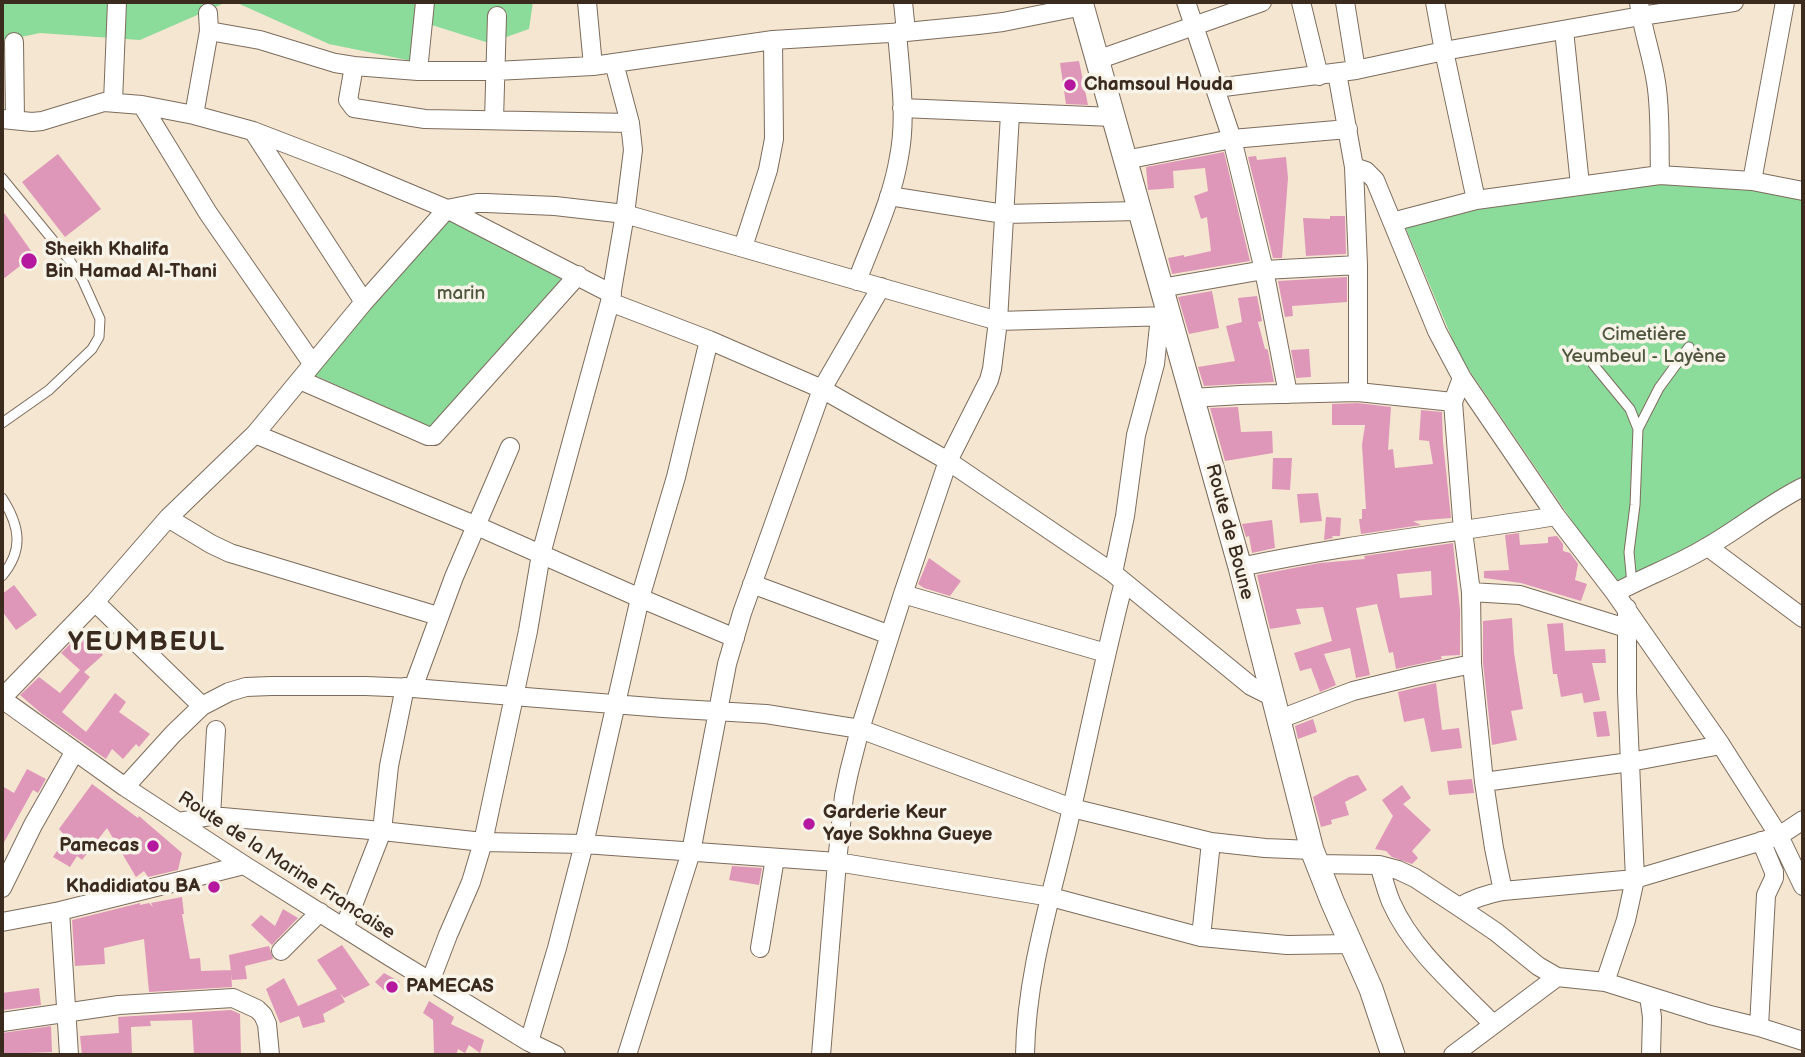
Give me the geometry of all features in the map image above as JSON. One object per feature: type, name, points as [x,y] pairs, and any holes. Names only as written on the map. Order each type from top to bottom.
[{"type":"street","points":[[113,102],[117,2]]},
{"type":"street","points":[[418,71],[425,2]]},
{"type":"street","points":[[587,2],[593,65]]},
{"type":"street","points":[[857,281],[889,196],[899,158],[903,2]]},
{"type":"street","points":[[1186,2],[1232,139],[1264,270],[1288,394]]},
{"type":"street","points":[[1097,60],[1262,2]]},
{"type":"street","points":[[1301,2],[1348,130],[1354,167],[1358,265],[1358,392]]},
{"type":"street","points":[[1345,2],[1356,70]]},
{"type":"street","points":[[1435,2],[1476,200]]},
{"type":"street","points":[[1216,88],[1356,70],[1564,30],[1640,9],[1734,2]]},
{"type":"street","points":[[1752,181],[1785,2]]},
{"type":"street","points":[[194,115],[209,22],[335,63],[418,71],[495,71],[614,63],[774,40],[1003,22],[1077,4]]},
{"type":"street","name":"Route de Boune","points":[[1077,4],[1097,60],[1161,288],[1164,316],[1192,398],[1240,567],[1315,857],[1371,989],[1393,1055]]},
{"type":"street","points":[[1640,9],[1659,104],[1660,174]]},
{"type":"street","points":[[494,120],[497,16]]},
{"type":"street","points":[[1564,30],[1580,185]]},
{"type":"street","points":[[743,247],[768,170],[774,139],[774,40]]},
{"type":"street","points":[[14,42],[8,119],[42,121],[104,102],[142,105],[194,115],[253,131],[447,209],[578,275],[611,298],[822,389],[948,461],[1119,577],[1251,686],[1273,697]]},
{"type":"street","points":[[430,982],[471,882],[483,842],[528,631],[541,554],[611,298],[632,158],[630,123],[614,63]]},
{"type":"street","points":[[354,66],[348,100],[354,108],[425,119],[630,123]]},
{"type":"street","points":[[142,105],[208,214],[312,363]]},
{"type":"street","points":[[902,108],[1113,117]]},
{"type":"street","points":[[821,1055],[844,796],[860,729],[948,461],[992,369],[998,321],[1010,114]]},
{"type":"street","points":[[1125,160],[1232,139],[1348,130]]},
{"type":"street","points":[[253,131],[364,302]]},
{"type":"street","points":[[1354,167],[1375,180],[1437,331],[1462,378],[1556,516],[1627,608],[1721,745],[1779,836],[1803,886]]},
{"type":"street","points":[[1392,222],[1476,200],[1660,174],[1752,181],[1803,191]]},
{"type":"street","points":[[889,196],[1004,214],[1139,211]]},
{"type":"street","points":[[2,698],[95,602],[168,517],[255,434],[364,302],[447,209],[486,203],[555,206],[625,214],[998,321],[1164,316],[1155,364],[1136,435],[1119,577],[1106,653],[1029,996],[1025,1055]]},
{"type":"street","points":[[1161,288],[1264,270],[1358,265]]},
{"type":"street","points":[[300,380],[428,436],[434,436],[578,275]]},
{"type":"street","points":[[627,1055],[691,852],[727,664],[752,584],[822,389],[881,287]]},
{"type":"street","points":[[529,1042],[584,844],[640,598],[676,477],[709,340]]},
{"type":"street","points":[[1462,378],[1453,402],[1463,531],[1471,592],[1472,664],[1484,782],[1503,891]]},
{"type":"street","points":[[1192,398],[1358,392],[1453,402]]},
{"type":"street","points":[[255,434],[477,526],[735,638]]},
{"type":"street","points":[[344,928],[382,831],[389,766],[409,687],[510,447]]},
{"type":"street","points":[[1615,593],[1708,547],[1803,487]]},
{"type":"street","points":[[1240,567],[1299,555],[1556,516]]},
{"type":"street","points":[[168,517],[230,553],[439,616]]},
{"type":"street","points":[[1708,547],[1803,618]]},
{"type":"street","points":[[752,584],[890,635]]},
{"type":"street","points":[[1471,592],[1510,593],[1529,597],[1626,628]]},
{"type":"street","points":[[903,594],[1106,653]]},
{"type":"street","points":[[95,602],[202,706]]},
{"type":"street","points":[[1605,982],[1626,920],[1635,879],[1629,762],[1627,608]]},
{"type":"street","points":[[1280,719],[1353,691],[1472,664]]},
{"type":"street","points":[[125,787],[202,706],[229,692],[246,687],[409,687],[777,716],[860,729],[1072,808],[1211,842],[1379,865],[1398,870],[1459,907],[1557,977],[1605,982],[1803,1041]]},
{"type":"street","name":"Route de la Marine Francaise","points":[[2,698],[125,787],[244,865],[430,982],[529,1042],[556,1055]]},
{"type":"street","points":[[211,816],[216,730]]},
{"type":"street","points":[[1484,782],[1629,762],[1721,745]]},
{"type":"street","points":[[2,888],[33,825],[75,751]]},
{"type":"street","points":[[178,822],[211,816],[483,842],[584,844],[837,862],[1051,897],[1201,937],[1275,944],[1352,944]]},
{"type":"street","points":[[1459,907],[1484,894],[1635,879],[1779,836],[1803,820]]},
{"type":"street","points":[[1759,1027],[1766,895],[1774,878],[1761,841]]},
{"type":"street","points":[[1201,937],[1211,842]]},
{"type":"street","points":[[760,948],[775,858]]},
{"type":"street","points":[[2,922],[60,911],[244,865]]},
{"type":"street","points":[[1379,865],[1390,901],[1415,942],[1493,1024]]},
{"type":"street","points":[[60,911],[69,1055]]},
{"type":"street","points":[[281,951],[320,912]]},
{"type":"street","points":[[1453,1055],[1557,977]]},
{"type":"street","points":[[1649,996],[1652,1017],[1651,1055]]},
{"type":"street","points":[[2,1022],[119,1005],[233,998],[257,1009],[263,1015],[267,1024],[270,1055]]},
{"type":"lane","points":[[2,423],[49,390],[92,349],[99,337],[100,319],[82,279],[70,261],[4,185]]},
{"type":"lane","points":[[1637,429],[1659,388],[1689,347]]},
{"type":"lane","points":[[1593,364],[1630,409],[1637,429],[1635,505],[1629,552],[1632,584]]},
{"type":"lane","points":[[2,498],[13,519],[17,535],[17,549],[12,565],[2,576]]},
{"type":"green space","points":[[2,2],[227,2],[140,40],[40,33],[2,41]]},
{"type":"green space","points":[[235,2],[533,2],[529,29],[489,43],[419,21],[412,61],[329,44]]},
{"type":"green space","name":"Cimetière Yeumbeul - Layène","points":[[1697,179],[1803,197],[1803,488],[1708,546],[1614,582],[1460,357],[1404,224],[1479,207]]},
{"type":"green space","name":"marin","points":[[444,215],[571,271],[431,427],[307,372]]},
{"type":"building","points":[[1079,61],[1088,105],[1066,104],[1060,63]]},
{"type":"building","points":[[1224,152],[1250,261],[1172,274],[1168,258],[1211,251],[1207,217],[1201,219],[1194,196],[1208,191],[1205,168],[1173,171],[1174,188],[1148,190],[1146,167]]},
{"type":"building","points":[[58,154],[101,209],[65,237],[22,182]]},
{"type":"building","points":[[1256,156],[1257,160],[1286,157],[1288,178],[1282,258],[1273,258],[1248,157]]},
{"type":"building","points":[[2,210],[34,255],[2,280]]},
{"type":"building","points":[[1330,216],[1345,216],[1346,254],[1306,256],[1303,218],[1330,219]]},
{"type":"building","points":[[1347,277],[1347,302],[1292,306],[1293,316],[1285,317],[1278,281]]},
{"type":"building","points":[[1212,291],[1219,328],[1189,334],[1178,297]]},
{"type":"building","points":[[1257,296],[1262,321],[1258,322],[1265,349],[1268,351],[1274,382],[1204,386],[1198,367],[1235,361],[1226,326],[1242,322],[1238,298]]},
{"type":"building","points":[[1309,349],[1311,377],[1296,378],[1291,350]]},
{"type":"building","points":[[1358,403],[1391,407],[1388,450],[1393,449],[1395,468],[1433,464],[1429,441],[1419,440],[1421,410],[1442,412],[1451,518],[1413,521],[1421,525],[1361,534],[1359,519],[1362,519],[1362,509],[1366,509],[1362,445],[1365,425],[1332,425],[1332,404]]},
{"type":"building","points":[[1238,407],[1241,432],[1272,431],[1273,453],[1225,461],[1210,408]]},
{"type":"building","points":[[1273,458],[1292,458],[1290,490],[1272,489]]},
{"type":"building","points":[[1318,493],[1322,521],[1300,523],[1297,494]]},
{"type":"building","points":[[1326,517],[1341,518],[1340,536],[1324,540]]},
{"type":"building","points":[[1272,520],[1275,548],[1252,553],[1249,536],[1246,537],[1242,524]]},
{"type":"building","points":[[1519,533],[1520,545],[1548,543],[1548,537],[1557,536],[1563,544],[1563,551],[1570,553],[1578,564],[1575,580],[1587,584],[1581,601],[1521,583],[1484,578],[1484,571],[1509,570],[1505,535]]},
{"type":"building","points":[[1453,543],[1460,610],[1460,655],[1441,656],[1442,659],[1396,669],[1393,652],[1389,653],[1377,604],[1356,608],[1370,675],[1356,678],[1350,648],[1324,654],[1336,685],[1320,692],[1311,668],[1300,671],[1294,653],[1332,641],[1323,607],[1296,609],[1301,624],[1270,629],[1257,575],[1320,563],[1365,559],[1364,556]],"holes":[[[1431,571],[1432,595],[1400,598],[1397,574]]]},
{"type":"building","points":[[929,558],[961,581],[950,596],[918,584]]},
{"type":"building","points":[[14,585],[37,615],[16,630],[2,611],[2,594]]},
{"type":"building","points":[[1512,618],[1514,653],[1523,709],[1511,711],[1517,740],[1492,745],[1483,663],[1483,621]]},
{"type":"building","points":[[1563,623],[1565,651],[1605,649],[1606,663],[1592,663],[1600,700],[1584,703],[1582,693],[1561,697],[1557,674],[1553,674],[1547,624]]},
{"type":"building","points":[[81,633],[103,655],[84,672],[90,677],[62,712],[86,732],[115,693],[126,702],[119,712],[150,734],[139,747],[136,744],[123,759],[112,749],[106,759],[42,714],[20,695],[39,677],[60,693],[80,670],[61,653]]},
{"type":"building","points":[[1436,683],[1442,730],[1459,728],[1462,748],[1431,752],[1424,718],[1404,722],[1398,692]]},
{"type":"building","points":[[1606,711],[1610,736],[1597,737],[1593,712]]},
{"type":"building","points":[[1313,719],[1317,732],[1298,739],[1295,726]]},
{"type":"building","points":[[27,769],[46,779],[38,793],[33,790],[2,846],[2,786],[14,793]]},
{"type":"building","points":[[1358,775],[1367,790],[1345,802],[1349,815],[1331,820],[1332,824],[1321,827],[1313,797],[1349,777]]},
{"type":"building","points":[[1472,779],[1474,793],[1449,795],[1447,781]]},
{"type":"building","points":[[92,784],[138,818],[139,816],[182,853],[178,870],[148,877],[144,871],[136,877],[107,828],[82,860],[77,856],[70,867],[53,857],[66,837],[59,829]]},
{"type":"building","points":[[1402,785],[1411,798],[1403,804],[1431,830],[1412,851],[1418,858],[1412,864],[1392,857],[1386,851],[1375,849],[1393,816],[1382,800]]},
{"type":"building","points":[[732,866],[762,868],[759,885],[729,880]]},
{"type":"building","points":[[182,897],[182,914],[190,959],[200,958],[201,971],[231,970],[232,987],[149,992],[144,939],[104,948],[105,964],[75,966],[72,920],[140,903],[149,903],[153,907],[151,903]]},
{"type":"building","points":[[283,909],[298,918],[272,945],[251,925],[261,915],[275,926]]},
{"type":"building","points":[[342,945],[370,985],[344,998],[340,993],[345,1002],[323,1014],[325,1022],[303,1028],[299,1016],[280,1023],[266,989],[284,978],[298,1006],[337,989],[317,960]]},
{"type":"building","points":[[269,946],[273,959],[245,966],[247,979],[232,980],[229,955]]},
{"type":"building","points":[[384,973],[400,982],[387,993],[375,982]]},
{"type":"building","points":[[39,988],[41,1005],[4,1010],[2,993]]},
{"type":"building","points":[[429,1001],[454,1017],[451,1024],[484,1040],[480,1053],[469,1045],[465,1053],[458,1049],[456,1055],[434,1055],[433,1020],[423,1013]]},
{"type":"building","points":[[231,1010],[240,1014],[241,1055],[194,1055],[192,1020],[150,1021],[151,1026],[131,1027],[132,1055],[82,1055],[80,1036],[119,1033],[118,1017]]},
{"type":"building","points":[[51,1026],[52,1052],[2,1054],[2,1033]]},
{"type":"place","name":"Chamsoul Houda","points":[[1070,85]]},
{"type":"place","name":"Sheikh Khalifa Bin Hamad Al-Thani","points":[[29,261]]},
{"type":"place","name":"Garderie Keur Yaye Sokhna Gueye","points":[[809,824]]},
{"type":"place","name":"Pamecas","points":[[153,846]]},
{"type":"place","name":"Khadidiatou BA","points":[[214,887]]},
{"type":"place","name":"PAMECAS","points":[[392,987]]},
{"type":"district","name":"YEUMBEUL","points":[[147,643]]}]
